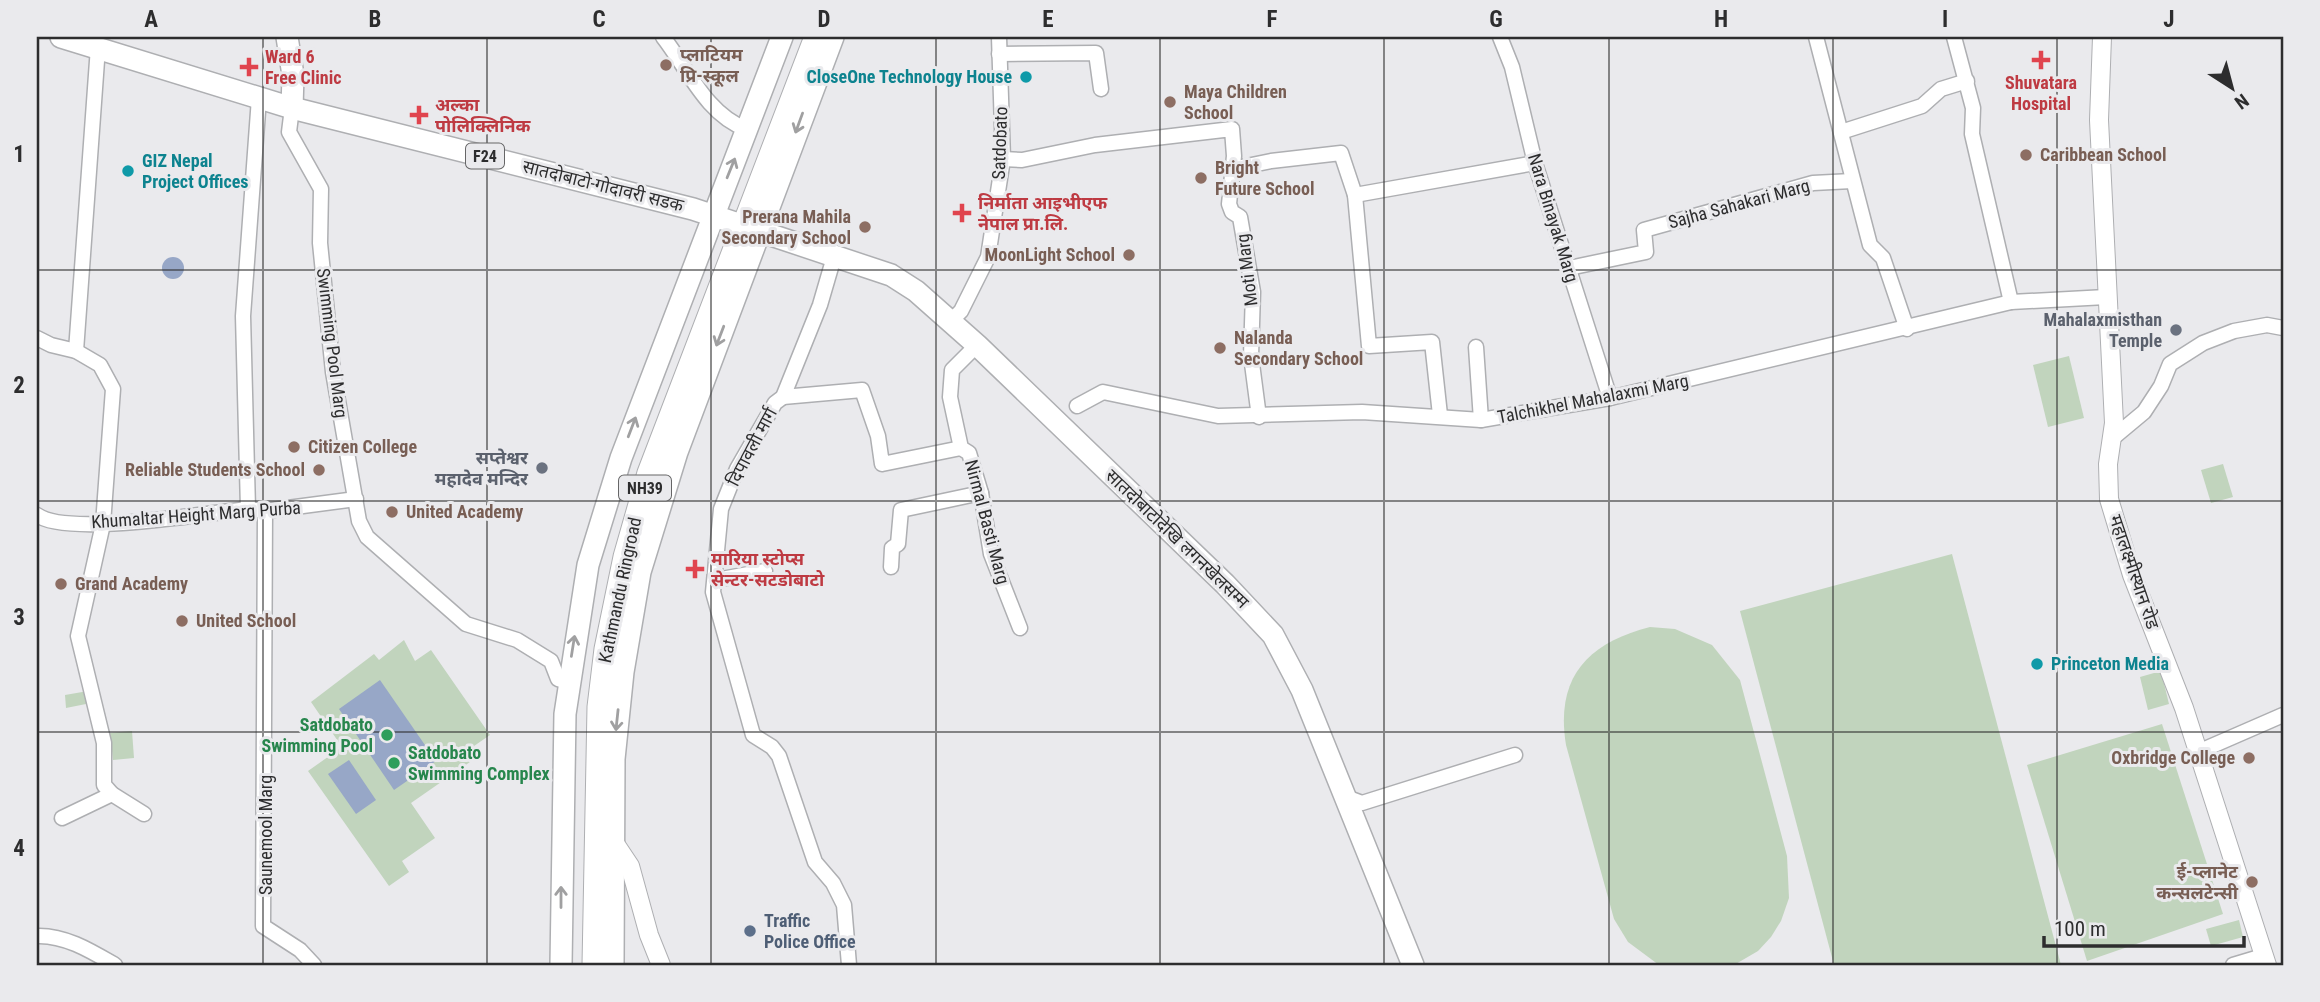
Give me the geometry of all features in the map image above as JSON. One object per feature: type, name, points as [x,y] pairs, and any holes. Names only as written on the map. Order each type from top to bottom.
[{"type":"highway","name":"Kathmandu Ringroad","points":[[594,965],[597,747],[609,632],[646,484],[800,37]]},
{"type":"highway","name":"Kathmandu Ringroad","points":[[579,965],[581,757],[588,678],[600,599],[614,538],[651,425],[816,37]]},
{"type":"main road","name":"F24","points":[[61,37],[259,97]]},
{"type":"main road","points":[[287,37],[293,75],[292,108]]},
{"type":"main road","points":[[613,965],[614,760],[620,690],[640,572],[677,452],[736,223],[746,129],[782,37]]},
{"type":"main road","points":[[561,965],[562,776],[568,682],[583,591],[607,500],[736,223],[833,37]]},
{"type":"main road","name":"सातदोबाटो-गोदावरी सडक","points":[[259,97],[292,108],[736,223],[834,257]]},
{"type":"main road","name":"सातदोबाटोदेखि लगनखेलसम्म","points":[[834,257],[891,275],[916,291],[977,345],[1261,621],[1293,669],[1413,965]]},
{"type":"street","points":[[663,37],[709,103],[730,123],[746,129]]},
{"type":"street","name":"Satdobato","points":[[950,322],[961,311],[988,257],[1003,159],[999,37]]},
{"type":"street","name":"Nara Binayak Marg","points":[[1500,37],[1512,67],[1535,163],[1610,398]]},
{"type":"street","points":[[1816,37],[1870,244],[1883,258],[1907,329]]},
{"type":"street","points":[[1954,37],[1973,108],[1972,134],[2011,302]]},
{"type":"street","name":"महालक्ष्मीस्थान रोड","points":[[2102,37],[2099,120],[2114,423],[2110,447],[2109,499],[2198,752],[2265,961]]},
{"type":"street","points":[[76,351],[98,47]]},
{"type":"street","points":[[999,54],[1096,53],[1101,89]]},
{"type":"street","points":[[1840,132],[1922,106],[1941,89],[1967,81]]},
{"type":"street","points":[[247,509],[243,316],[259,97]]},
{"type":"street","name":"Swimming Pool Marg","points":[[292,108],[289,132],[321,189],[320,243],[333,372],[359,521],[367,537],[466,624],[529,646],[551,661],[558,679],[568,682]]},
{"type":"street","name":"Moti Marg","points":[[1003,159],[1021,160],[1096,145],[1232,129],[1234,156],[1229,204],[1233,212],[1240,217],[1253,292],[1251,356],[1259,417]]},
{"type":"street","points":[[1232,169],[1270,161],[1341,153],[1355,195],[1369,346],[1432,342],[1440,415]]},
{"type":"street","points":[[1355,195],[1535,163]]},
{"type":"street","name":"Sajha Sahakari Marg","points":[[1569,268],[1646,252],[1644,230],[1812,183],[1852,181]]},
{"type":"street","name":"दिपावली मार्ग","points":[[834,257],[820,305],[783,397],[775,403],[737,469],[721,509],[713,592],[720,625],[753,735],[772,747],[779,756],[815,862],[833,883],[844,905],[849,965]]},
{"type":"street","name":"Talchikhel Mahalaxmi Marg","points":[[1077,406],[1103,392],[1218,416],[1259,417],[1362,412],[1440,415],[1481,420],[1610,398],[2011,302],[2106,297]]},
{"type":"street","points":[[2110,447],[2114,437],[2144,412],[2161,386],[2170,364],[2203,343],[2234,331],[2267,325],[2283,328]]},
{"type":"street","points":[[37,338],[51,345],[76,351],[100,365],[113,389],[103,524],[78,636],[104,743],[104,785],[112,794],[144,814]]},
{"type":"street","name":"Nirmal Basti Marg","points":[[977,345],[952,370],[950,397],[961,448],[969,453],[981,494],[992,554],[1020,628]]},
{"type":"street","points":[[1476,346],[1481,420]]},
{"type":"street","points":[[783,397],[862,390],[878,436],[882,464],[961,448]]},
{"type":"street","points":[[891,567],[892,548],[898,544],[901,510],[981,494]]},
{"type":"street","name":"Khumaltar Height Marg Purba","points":[[37,515],[69,523],[103,524],[247,509],[265,511],[356,499]]},
{"type":"street","name":"Saunemool Marg","points":[[265,511],[267,720],[263,926],[300,950],[314,965]]},
{"type":"street","points":[[716,580],[765,571]]},
{"type":"street","points":[[2198,752],[2283,715]]},
{"type":"street","points":[[1346,797],[1362,803],[1515,755]]},
{"type":"street","points":[[62,818],[112,794]]},
{"type":"street","points":[[612,839],[630,866],[649,935],[661,965]]},
{"type":"street","points":[[37,936],[49,936],[76,944],[115,965]]},
{"type":"street","points":[[2233,965],[2265,961]]},
{"type":"green space","points":[[2069,356],[2084,418],[2048,427],[2033,365]]},
{"type":"green space","points":[[2223,464],[2233,497],[2211,503],[2201,470]]},
{"type":"green space","points":[[1952,554],[2061,965],[1834,965],[1740,611]]},
{"type":"green space","points":[[1650,627],[1675,629],[1712,645],[1740,680],[1787,856],[1789,898],[1781,921],[1758,951],[1734,965],[1659,965],[1628,942],[1614,919],[1566,745],[1566,701],[1571,682],[1580,667],[1609,643]]},
{"type":"green space","name":"Satdobato Swimming Complex","points":[[404,640],[415,661],[431,650],[490,735],[474,746],[480,755],[411,803],[435,838],[402,861],[409,872],[389,886],[308,771],[342,747],[311,702],[374,654],[379,660]]},
{"type":"green space","points":[[2161,671],[2169,704],[2148,710],[2140,677]]},
{"type":"green space","points":[[88,691],[91,703],[66,708],[65,695]]},
{"type":"green space","points":[[2162,724],[2223,914],[2087,961],[2027,765]]},
{"type":"green space","points":[[132,731],[134,758],[113,760],[110,733]]},
{"type":"green space","points":[[2239,920],[2243,937],[2211,946],[2206,929]]},
{"type":"water","points":[[173,257],[181,260],[184,268],[181,276],[173,279],[165,276],[162,268],[165,260]]},
{"type":"water","name":"Satdobato Swimming Pool","points":[[380,680],[436,761],[394,790],[339,709]]},
{"type":"water","points":[[349,760],[376,800],[356,814],[328,774]]},
{"type":"place","name":"Shuvatara Hospital","points":[[2041,60]]},
{"type":"place","name":"प्लाटियम प्रि-स्कूल","points":[[666,65]]},
{"type":"place","name":"Ward 6 Free Clinic","points":[[249,67]]},
{"type":"place","name":"CloseOne Technology House","points":[[1026,77]]},
{"type":"place","name":"Maya Children School","points":[[1170,102]]},
{"type":"place","name":"अल्का पोलिक्लिनिक","points":[[419,115]]},
{"type":"place","name":"Caribbean School","points":[[2026,155]]},
{"type":"place","name":"GIZ Nepal Project Offices","points":[[128,171]]},
{"type":"place","name":"Bright Future School","points":[[1201,178]]},
{"type":"place","name":"निर्माता आइभीएफ नेपाल प्रा.लि.","points":[[962,213]]},
{"type":"place","name":"Prerana Mahila Secondary School","points":[[865,227]]},
{"type":"place","name":"MoonLight School","points":[[1129,255]]},
{"type":"place","name":"Mahalaxmisthan Temple","points":[[2176,330]]},
{"type":"place","name":"Nalanda Secondary School","points":[[1220,348]]},
{"type":"place","name":"Citizen College","points":[[294,447]]},
{"type":"place","name":"सप्तेश्वर महादेव मन्दिर","points":[[542,468]]},
{"type":"place","name":"Reliable Students School","points":[[319,470]]},
{"type":"place","name":"United Academy","points":[[392,512]]},
{"type":"place","name":"मारिया स्टोप्स सेन्टर-सटडोबाटो","points":[[695,569]]},
{"type":"place","name":"Grand Academy","points":[[61,584]]},
{"type":"place","name":"United School","points":[[182,621]]},
{"type":"place","name":"Princeton Media","points":[[2037,664]]},
{"type":"place","name":"Satdobato Swimming Pool","points":[[387,735]]},
{"type":"place","name":"Oxbridge College","points":[[2249,758]]},
{"type":"place","name":"Satdobato Swimming Complex","points":[[394,763]]},
{"type":"place","name":"ई-प्लानेट कन्सलटेन्सी","points":[[2252,882]]},
{"type":"place","name":"Traffic Police Office","points":[[750,931]]}]
